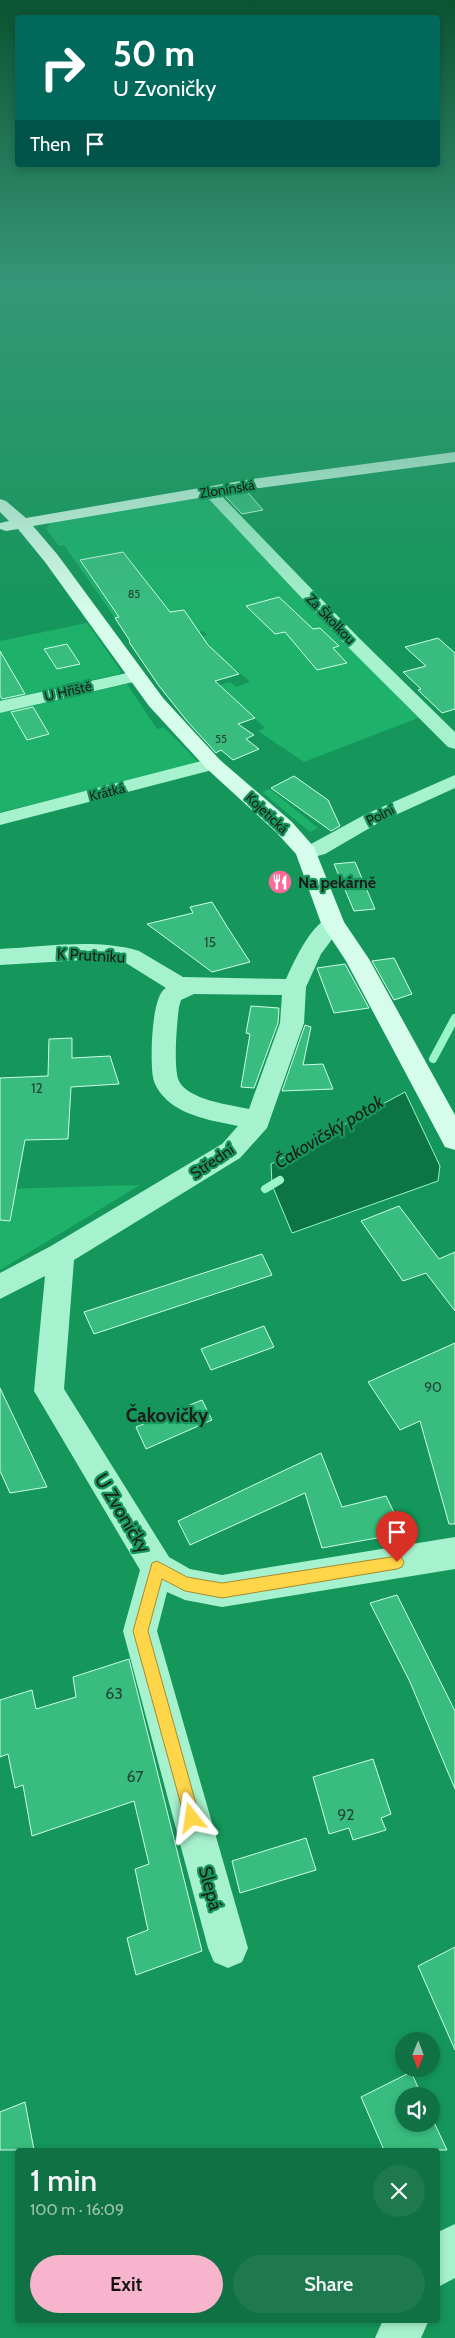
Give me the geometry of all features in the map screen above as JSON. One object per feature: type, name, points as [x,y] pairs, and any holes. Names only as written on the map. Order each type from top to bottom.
[{"type":"street","name":"Zlonínská","points":[[0,527],[209,492],[455,457]]},
{"type":"street","name":"Za Školkou","points":[[209,492],[352,641],[455,743]]},
{"type":"street","name":"Kojetická","points":[[0,504],[22,523],[51,558],[156,702],[214,764],[284,827],[306,852],[333,923],[357,959],[455,1140]]},
{"type":"street","name":"U Hřiště","points":[[0,707],[136,676]]},
{"type":"street","name":"Krátká","points":[[0,819],[214,764]]},
{"type":"street","name":"Polní","points":[[306,852],[318,849],[373,818],[455,781]]},
{"type":"street","name":"Střední","points":[[0,1287],[61,1254],[231,1152],[258,1121],[292,1022],[294,987],[310,951],[333,923]]},
{"type":"street","name":"K Prutníku","points":[[0,957],[85,952],[130,956],[177,984],[191,986],[294,987]]},
{"type":"street","points":[[191,986],[171,995],[167,1006],[164,1071],[170,1089],[183,1100],[211,1110],[258,1121]]},
{"type":"street","name":"U Zvoničky","points":[[61,1254],[49,1391],[157,1568],[185,1584],[222,1590],[455,1553]]},
{"type":"street","name":"Slepá","points":[[157,1568],[140,1631],[228,1948]]},
{"type":"street","points":[[440,2262],[445,2253],[455,2246]]},
{"type":"street","points":[[398,2338],[405,2323]]},
{"type":"shaded area","points":[[206,497],[418,718],[304,762],[258,731],[265,728],[220,685],[230,682],[236,687],[250,682],[233,667],[205,675],[187,651],[209,644],[203,639],[181,643],[207,635],[203,631],[175,639],[186,614],[184,610],[149,616],[146,612],[115,618],[64,545],[59,546],[46,529],[51,521]]},
{"type":"shaded area","points":[[87,623],[121,671],[119,674],[0,701],[0,641]]},
{"type":"shaded area","points":[[127,684],[157,729],[164,727],[200,764],[0,812],[0,713]]},
{"type":"shaded area","points":[[270,789],[318,828],[310,832],[262,792]]},
{"type":"shaded area","points":[[405,1092],[440,1166],[438,1181],[292,1233],[272,1185],[271,1164]]},
{"type":"shaded area","points":[[140,1185],[0,1270],[0,1189]]},
{"type":"building","points":[[247,492],[263,510],[242,514],[225,496]]},
{"type":"building","points":[[123,552],[170,612],[184,610],[208,645],[239,674],[215,681],[255,718],[238,724],[254,735],[246,739],[259,749],[233,760],[221,750],[216,753],[159,686],[115,618],[119,617],[80,560]]},
{"type":"building","points":[[279,597],[313,629],[320,628],[339,646],[333,648],[347,663],[317,670],[285,632],[275,634],[246,606]]},
{"type":"building","points":[[438,638],[455,653],[455,709],[442,713],[418,690],[421,689],[403,672],[426,666],[405,647]]},
{"type":"building","points":[[67,644],[80,664],[57,669],[44,649]]},
{"type":"building","points":[[0,651],[25,694],[2,699],[0,695]]},
{"type":"building","points":[[33,707],[49,734],[27,740],[11,712]]},
{"type":"building","points":[[294,776],[328,800],[340,826],[331,831],[271,788]]},
{"type":"building","points":[[355,862],[375,909],[354,911],[334,864]]},
{"type":"building","points":[[212,902],[250,962],[212,972],[147,924],[193,913],[190,907]]},
{"type":"building","points":[[394,958],[412,994],[394,1000],[372,961]]},
{"type":"building","points":[[345,964],[369,1008],[334,1013],[317,968]]},
{"type":"building","points":[[251,1006],[279,1008],[278,1023],[254,1088],[241,1087],[250,1034],[246,1033]]},
{"type":"building","points":[[305,1025],[311,1027],[303,1065],[323,1064],[333,1089],[282,1091]]},
{"type":"building","points":[[72,1038],[72,1058],[110,1056],[119,1084],[71,1087],[68,1139],[25,1140],[10,1221],[0,1220],[0,1078],[48,1076],[49,1039]]},
{"type":"building","points":[[399,1206],[439,1259],[455,1252],[455,1311],[426,1273],[403,1281],[361,1221]]},
{"type":"building","points":[[262,1254],[272,1275],[94,1334],[84,1312]]},
{"type":"building","points":[[264,1326],[274,1347],[211,1370],[201,1349]]},
{"type":"building","points":[[455,1343],[455,1524],[449,1524],[420,1421],[400,1430],[368,1382]]},
{"type":"building","points":[[0,1388],[47,1487],[10,1493],[0,1471]]},
{"type":"building","points":[[202,1400],[212,1420],[146,1449],[136,1427]]},
{"type":"building","points":[[321,1453],[342,1507],[386,1496],[404,1533],[322,1548],[305,1493],[190,1545],[178,1521]]},
{"type":"building","points":[[397,1595],[455,1711],[455,1789],[410,1682],[370,1603]]},
{"type":"building","points":[[129,1659],[202,1951],[136,1975],[127,1938],[148,1930],[135,1869],[149,1864],[134,1801],[32,1836],[23,1785],[15,1788],[8,1754],[0,1757],[0,1700],[32,1690],[36,1709],[76,1697],[73,1677]]},
{"type":"building","points":[[373,1759],[391,1814],[381,1818],[386,1830],[353,1840],[349,1828],[329,1834],[313,1777]]},
{"type":"building","points":[[306,1838],[316,1870],[240,1893],[232,1861]]},
{"type":"building","points":[[455,1947],[455,2050],[418,1966]]},
{"type":"building","points":[[399,2078],[414,2078],[418,2087],[395,2087],[395,2132],[439,2132],[447,2150],[440,2150],[440,2148],[383,2148],[361,2097]]},
{"type":"building","points":[[25,2102],[34,2148],[0,2150],[0,2112]]},
{"type":"waterway","name":"Čakovičský potok","points":[[433,1059],[455,1018]]},
{"type":"waterway","name":"Čakovičský potok","points":[[265,1189],[280,1180]]},
{"type":"place","name":"Na pekárně","points":[[280,882]]},
{"type":"district","name":"Čakovičky","points":[[167,1415]]},
{"type":"route","points":[[192,1818],[140,1631],[157,1568],[185,1584],[222,1590],[397,1562]]}]
